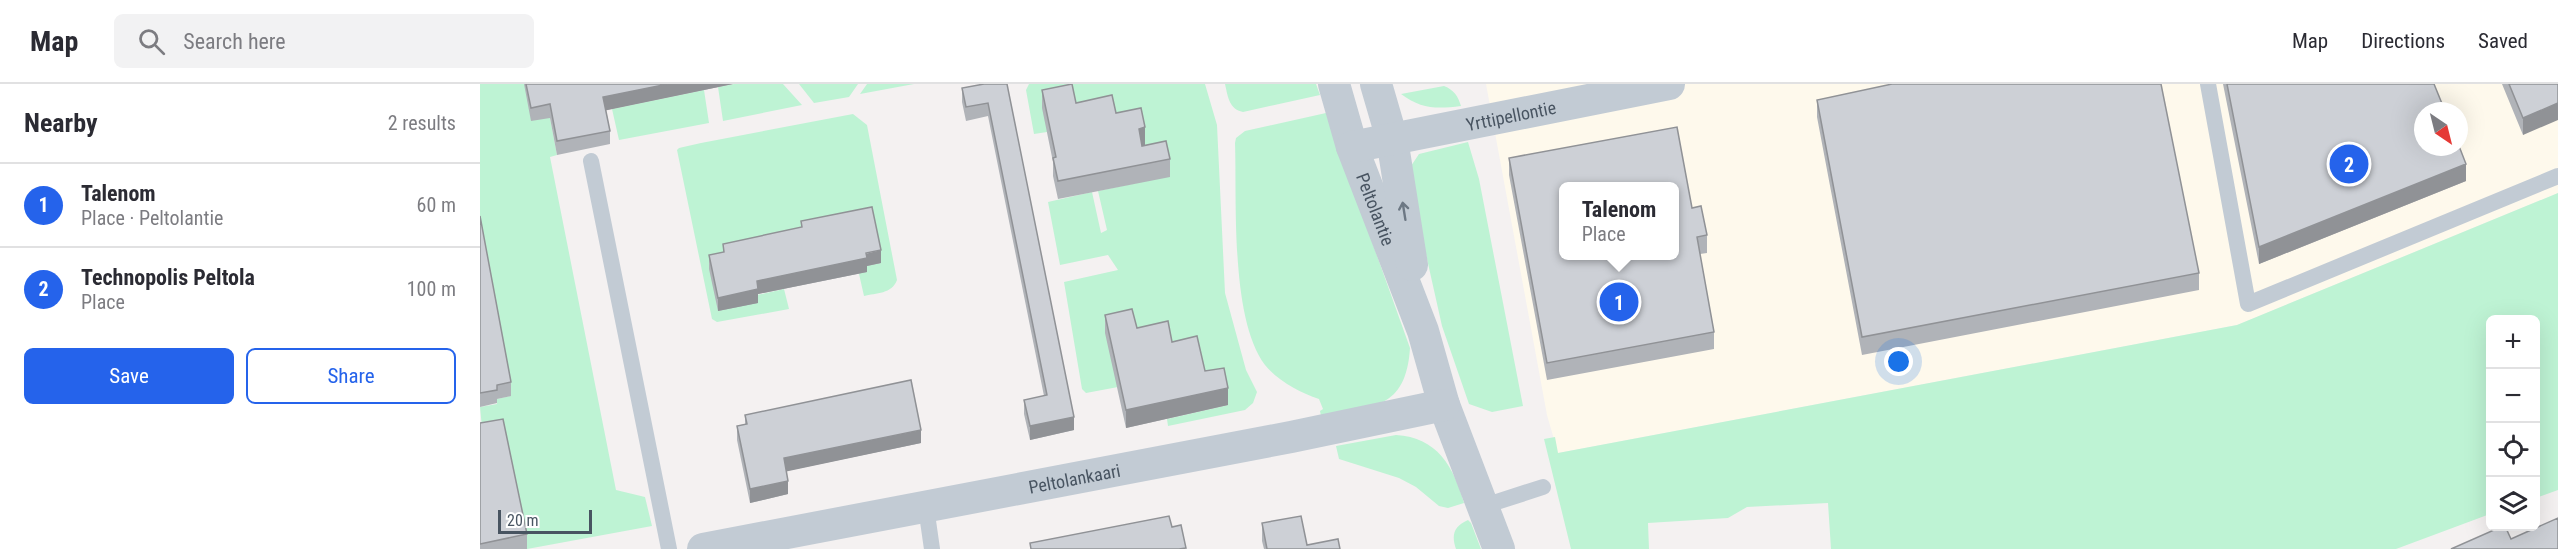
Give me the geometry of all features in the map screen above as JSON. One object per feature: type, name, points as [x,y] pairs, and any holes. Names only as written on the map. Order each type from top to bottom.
[{"type":"street","name":"Peltolantie","points":[[1334,84],[1352,147],[1423,331],[1444,405],[1499,549]]},
{"type":"street","name":"Peltolantie","points":[[1376,84],[1392,139],[1423,331]]},
{"type":"street","name":"Yrttipellontie","points":[[1352,147],[1668,84]]},
{"type":"street","name":"Peltolankaari","points":[[703,549],[1291,437],[1444,405]]},
{"type":"lane","points":[[2208,84],[2248,303],[2558,176]]},
{"type":"lane","points":[[591,161],[669,549]]},
{"type":"lane","points":[[1484,506],[1543,487]]},
{"type":"lane","points":[[926,507],[932,549]]},
{"type":"shaded area","points":[[1486,84],[2558,84],[2558,193],[2237,325],[1558,453],[1547,415]]},
{"type":"green space","points":[[480,84],[526,84],[550,118],[557,155],[550,157],[616,490],[645,497],[652,526],[527,549],[483,438],[480,407],[497,404],[497,399],[510,396],[480,229]]},
{"type":"green space","points":[[734,84],[783,84],[802,105],[723,121],[718,87]]},
{"type":"green space","points":[[799,84],[858,84],[849,97],[814,103]]},
{"type":"green space","points":[[867,84],[914,84],[860,94]]},
{"type":"green space","points":[[1029,84],[1205,84],[1217,125],[1225,293],[1246,370],[1257,392],[1253,403],[1245,410],[1168,426],[1167,419],[1228,405],[1118,387],[1086,393],[1082,389],[1064,282],[1118,270],[1108,255],[1060,265],[1048,202],[1092,192],[1101,233],[1107,230],[1098,191],[1170,176],[1047,132],[1034,134],[1026,90]]},
{"type":"green space","points":[[1225,84],[1316,84],[1320,95],[1243,112],[1232,105]]},
{"type":"green space","points":[[1444,86],[1455,94],[1461,106],[1429,107],[1415,103],[1401,94]]},
{"type":"green space","points":[[704,90],[709,123],[619,140],[612,109]]},
{"type":"green space","points":[[1326,113],[1410,348],[1402,384],[1394,394],[1371,407],[1321,416],[1320,411],[1323,409],[1319,399],[1282,381],[1265,365],[1254,344],[1246,319],[1241,290],[1236,227],[1235,143],[1236,138],[1245,131]]},
{"type":"green space","points":[[853,114],[867,125],[897,280],[895,285],[883,292],[864,296],[859,274],[866,266],[881,263],[872,220],[757,295],[784,289],[789,309],[717,322],[712,319],[677,150],[701,143]]},
{"type":"green space","points":[[1468,142],[1479,179],[1523,406],[1492,412],[1469,404],[1442,326],[1410,183],[1411,166],[1419,154]]},
{"type":"green space","points":[[2558,193],[2558,490],[2540,497],[2540,315],[2486,315],[2486,515],[2396,549],[1831,549],[1828,503],[1747,507],[1728,518],[1648,523],[1649,549],[1571,549],[1544,439],[1555,437],[1558,453],[2237,325]]},
{"type":"green space","points":[[1396,435],[1423,441],[1442,456],[1455,477],[1464,503],[1448,508],[1439,506],[1416,487],[1399,478],[1339,459],[1336,446]]},
{"type":"green space","points":[[1468,520],[1481,549],[1456,549],[1455,532]]},
{"type":"building","points":[[526,84],[668,84],[603,97],[610,131],[557,141],[550,104],[531,108]]},
{"type":"building","points":[[984,84],[1007,84],[1074,417],[1030,426],[1024,400],[1047,395],[988,103],[966,107],[962,88]]},
{"type":"building","points":[[1072,84],[1076,103],[1112,95],[1116,113],[1141,108],[1145,127],[1139,129],[1142,146],[1166,141],[1170,159],[1058,181],[1053,158],[1056,157],[1042,90]]},
{"type":"building","points":[[1892,84],[2161,84],[2199,273],[1862,337],[1817,100]]},
{"type":"building","points":[[2227,84],[2434,84],[2441,102],[2414,102],[2414,156],[2463,156],[2466,164],[2259,247]]},
{"type":"building","points":[[2509,84],[2558,84],[2558,103],[2523,118]]},
{"type":"building","points":[[1677,127],[1692,208],[1701,206],[1707,235],[1697,237],[1714,332],[1547,363],[1509,158]]},
{"type":"building","points":[[872,207],[881,250],[866,253],[867,258],[757,281],[758,289],[718,298],[709,255],[724,252],[723,244],[802,227],[801,221]]},
{"type":"building","points":[[480,216],[511,382],[497,385],[497,390],[480,393]]},
{"type":"building","points":[[1132,309],[1137,328],[1168,321],[1172,342],[1197,336],[1205,371],[1224,368],[1228,388],[1126,410],[1105,315]]},
{"type":"building","points":[[911,380],[921,430],[784,458],[788,481],[750,489],[737,426],[747,424],[745,415]]},
{"type":"building","points":[[503,419],[527,534],[480,544],[480,423]]},
{"type":"building","points":[[1169,516],[1172,527],[1181,525],[1186,548],[1031,549],[1030,543]]},
{"type":"building","points":[[1301,516],[1307,545],[1338,539],[1340,549],[1267,549],[1262,523]]},
{"type":"building","points":[[2558,518],[2558,549],[2451,549],[2492,531],[2507,531],[2511,539],[2529,531],[2540,531],[2540,526]]},
{"type":"place","name":"Technopolis Peltola","points":[[2349,164]]},
{"type":"place","name":"Talenom","points":[[1619,302]]}]
